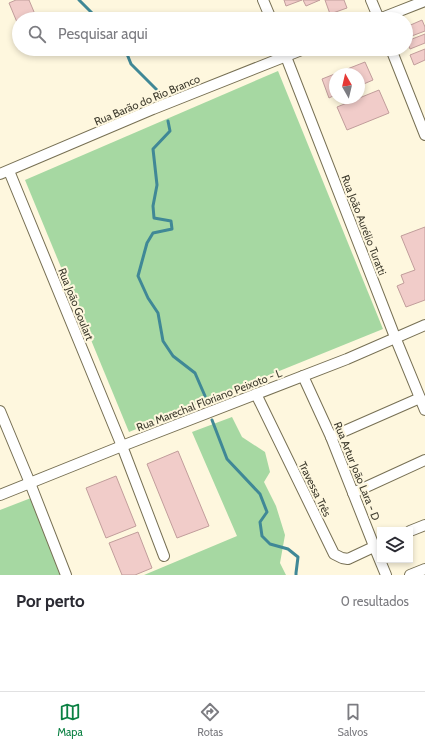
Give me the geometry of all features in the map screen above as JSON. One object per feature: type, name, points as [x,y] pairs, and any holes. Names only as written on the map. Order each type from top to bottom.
[{"type":"street","points":[[263,0],[268,12]]},
{"type":"street","points":[[371,0],[376,12]]},
{"type":"street","points":[[397,12],[425,1]]},
{"type":"street","name":"Rua Barão do Rio Branco","points":[[4,172],[277,56]]},
{"type":"street","name":"Rua João Aurélio Turatti","points":[[285,56],[425,410]]},
{"type":"street","points":[[394,56],[425,135]]},
{"type":"street","name":"Rua João Goulart","points":[[4,172],[122,446],[164,556]]},
{"type":"street","name":"Rua Marechal Floriano Peixoto - L","points":[[0,495],[347,359],[425,325]]},
{"type":"street","name":"Rua Artur João Lara - D","points":[[303,376],[377,545]]},
{"type":"street","name":"Travessa Três","points":[[256,394],[334,554],[348,559],[377,545]]},
{"type":"street","points":[[331,437],[420,398]]},
{"type":"street","points":[[0,410],[66,575]]},
{"type":"street","points":[[353,492],[425,460]]},
{"type":"street","points":[[413,530],[425,525]]},
{"type":"street","name":"Rua Artur João Lara - D","points":[[382,563],[386,575]]},
{"type":"street","points":[[410,575],[425,569]]},
{"type":"green space","points":[[278,71],[383,329],[129,432],[25,180]]},
{"type":"green space","points":[[232,417],[242,437],[265,452],[270,472],[264,482],[276,506],[285,535],[280,563],[286,575],[144,575],[237,536],[192,432]]},
{"type":"green space","points":[[31,498],[60,575],[0,575],[0,510]]},
{"type":"building","points":[[16,0],[29,0],[34,12],[13,12],[9,3]]},
{"type":"building","points":[[284,0],[302,0],[286,6]]},
{"type":"building","points":[[303,0],[320,0],[306,6]]},
{"type":"building","points":[[325,0],[344,0],[347,8],[336,12],[329,12]]},
{"type":"building","points":[[422,20],[425,31],[413,36],[413,24]]},
{"type":"building","points":[[425,34],[425,43],[413,48],[413,39]]},
{"type":"building","points":[[425,49],[425,60],[414,65],[410,56],[413,56],[413,54]]},
{"type":"building","points":[[365,62],[373,80],[365,83],[365,68],[350,68]]},
{"type":"building","points":[[329,76],[329,98],[322,79]]},
{"type":"building","points":[[379,90],[389,113],[347,130],[337,107],[344,104],[365,104],[365,96]]},
{"type":"building","points":[[425,227],[425,300],[406,307],[397,286],[404,283],[401,275],[415,270],[401,236]]},
{"type":"building","points":[[178,451],[209,526],[177,538],[147,464]]},
{"type":"building","points":[[116,476],[136,526],[106,538],[86,488]]},
{"type":"building","points":[[138,532],[152,568],[135,575],[122,575],[109,543]]},
{"type":"waterway","points":[[79,0],[91,12]]},
{"type":"waterway","points":[[128,56],[131,64],[164,97]]},
{"type":"waterway","points":[[168,121],[170,131],[153,149],[157,185],[153,206],[154,218],[171,221],[172,229],[153,233],[147,243],[138,276],[148,298],[158,313],[163,341],[173,356],[195,373],[205,396]]},
{"type":"waterway","points":[[212,420],[227,459],[260,494],[267,512],[260,522],[262,536],[270,544],[288,549],[298,557],[296,575]]}]
